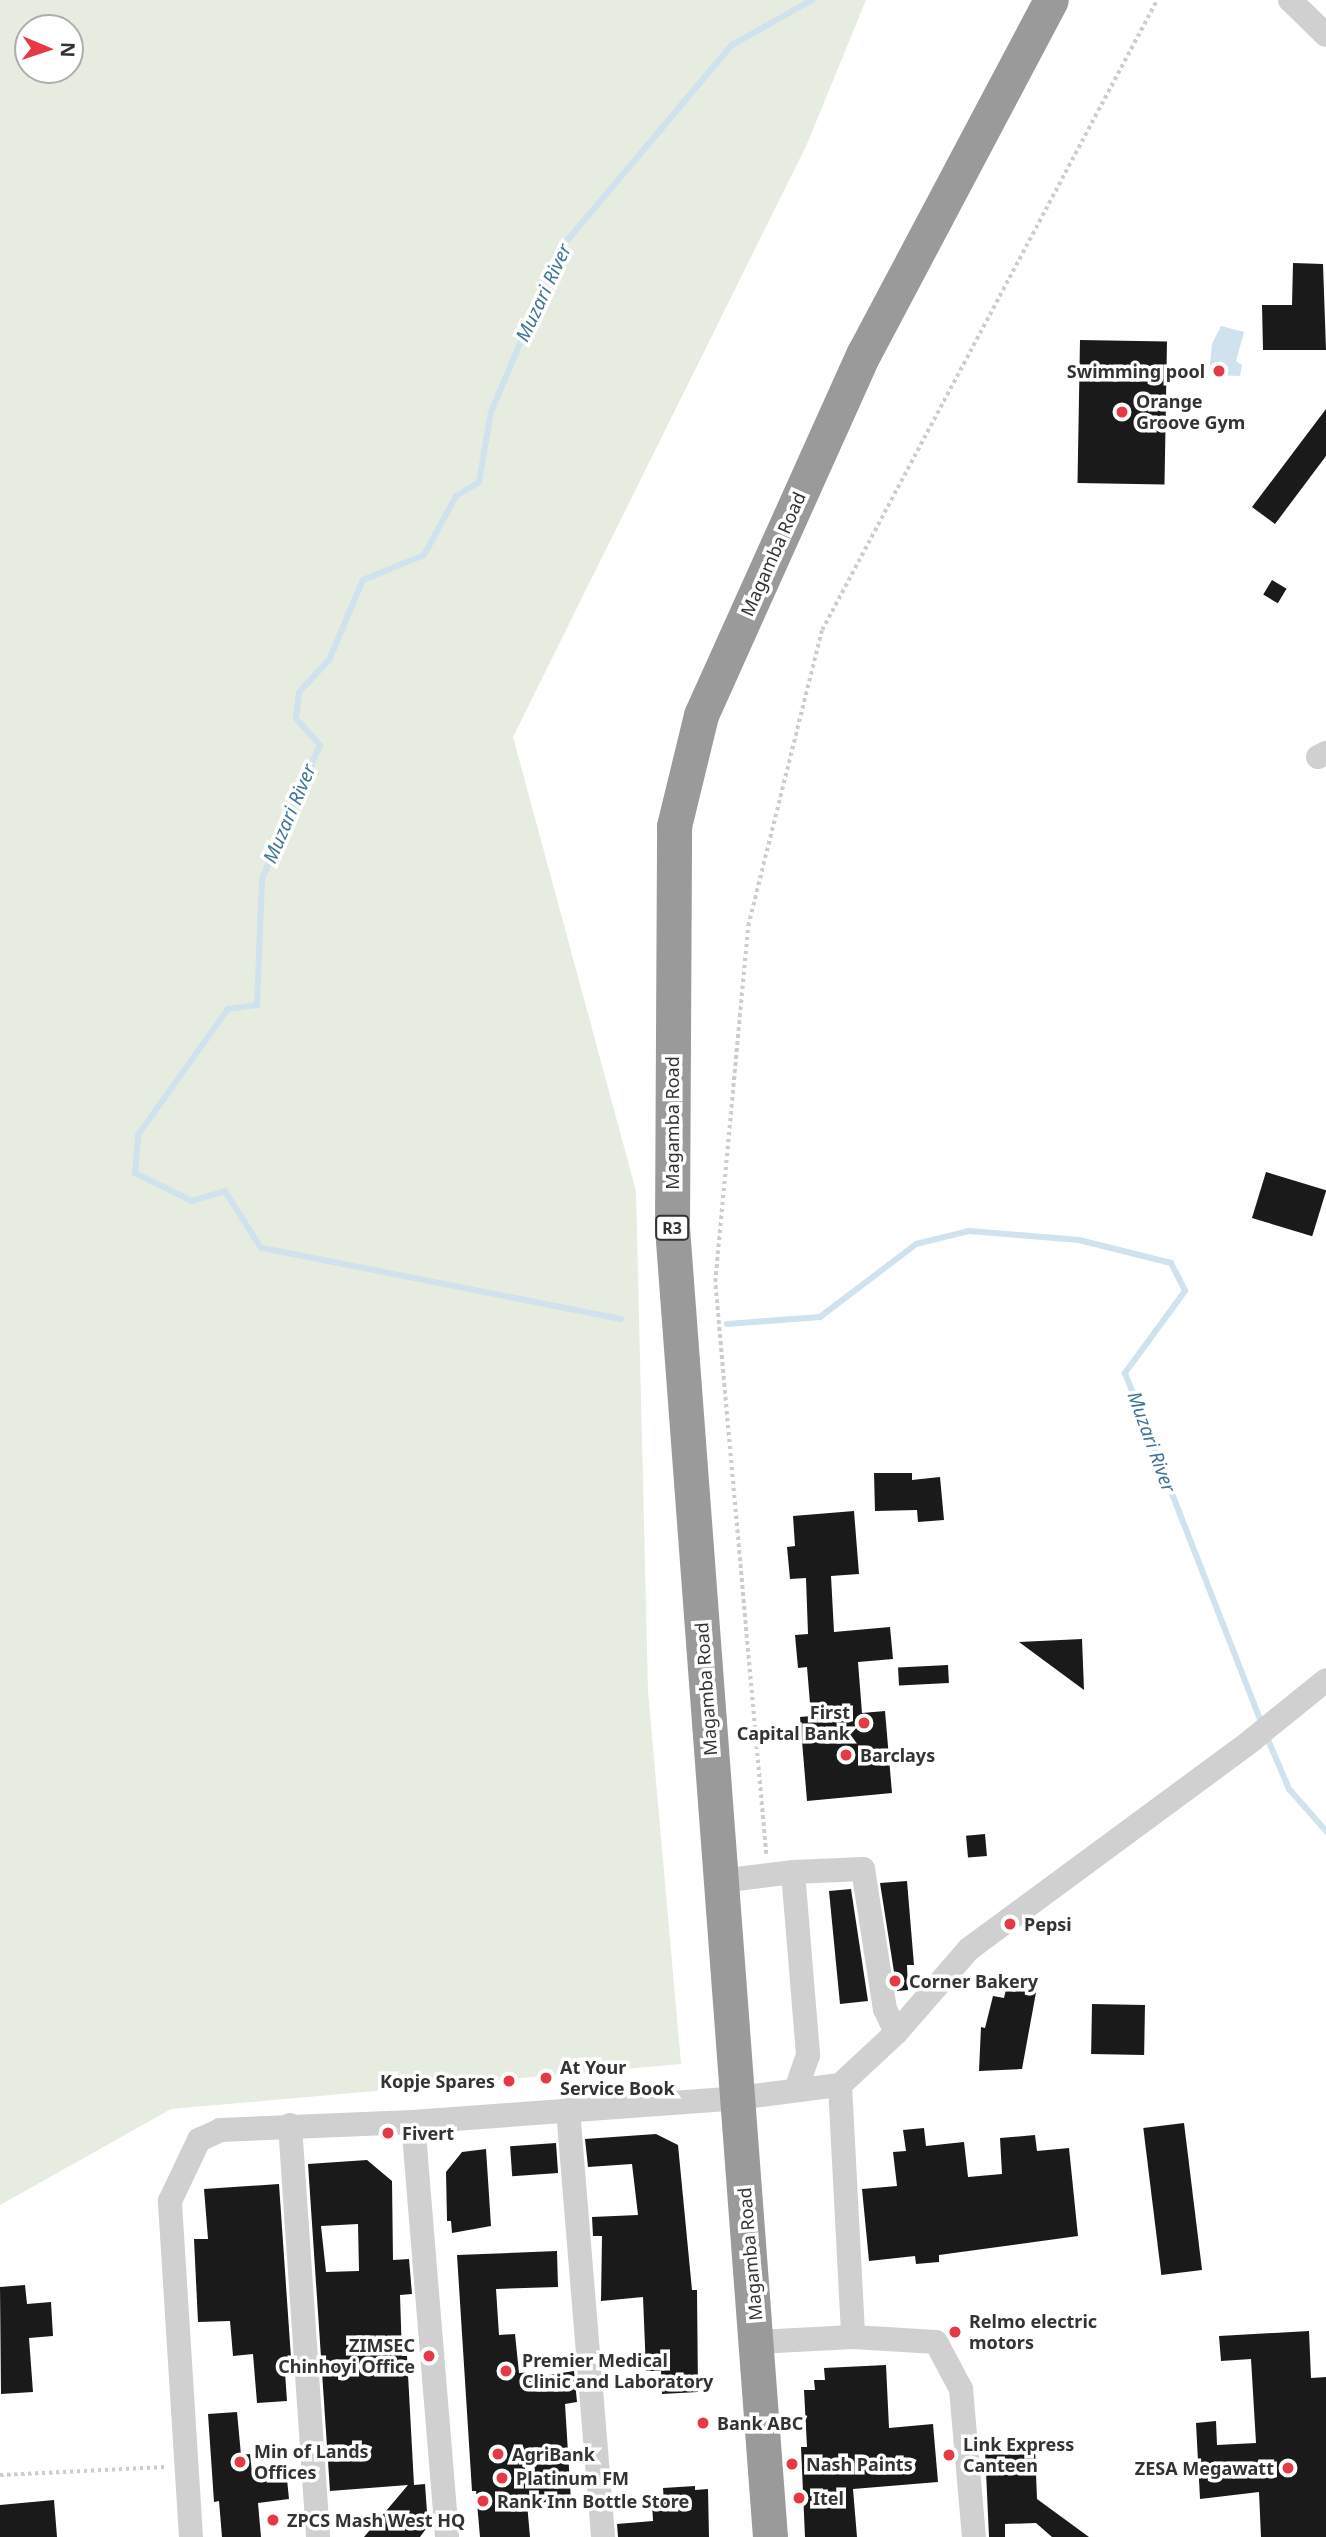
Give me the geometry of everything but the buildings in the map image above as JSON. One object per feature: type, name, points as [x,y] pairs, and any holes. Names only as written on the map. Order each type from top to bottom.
[{"type":"highway","name":"Magamba Road","points":[[770,2537],[672,1228],[674,827],[701,715],[864,353],[1051,0]]},
{"type":"street","points":[[1290,0],[1326,35]]},
{"type":"street","points":[[191,2537],[170,2201],[199,2140],[220,2130],[413,2122],[737,2098],[839,2085],[896,2033],[969,1949],[1252,1741],[1326,1680]]},
{"type":"street","points":[[720,1881],[793,1872],[863,1869],[885,2009],[896,2033]]},
{"type":"street","points":[[793,1872],[808,2054],[796,2090]]},
{"type":"street","points":[[839,2085],[853,2337]]},
{"type":"street","points":[[568,2110],[603,2537]]},
{"type":"street","points":[[413,2122],[447,2537]]},
{"type":"street","points":[[290,2125],[318,2537]]},
{"type":"street","points":[[757,2342],[853,2337],[936,2342],[961,2389],[974,2537]]},
{"type":"path","points":[[768,1877],[715,1282],[748,926],[822,630],[1157,0]]},
{"type":"path","points":[[0,2475],[150,2471],[187,2461]]},
{"type":"shaded area","points":[[0,0],[866,0],[807,144],[513,737],[636,1191],[648,1691],[681,2064],[171,2109],[0,2205]]},
{"type":"water","points":[[1221,326],[1244,332],[1236,361],[1242,365],[1240,376],[1214,375],[1210,364],[1212,344]]},
{"type":"waterway","name":"Muzari River","points":[[621,1319],[261,1248],[225,1191],[192,1201],[135,1173],[138,1135],[228,1009],[257,1005],[262,879],[320,745],[296,718],[299,692],[329,660],[363,580],[424,555],[456,496],[479,482],[491,412],[560,249],[732,45],[812,0]]},
{"type":"waterway","name":"Muzari River","points":[[727,1324],[820,1317],[916,1244],[969,1231],[1079,1240],[1171,1263],[1185,1291],[1125,1373],[1262,1725]]},
{"type":"waterway","name":"Muzari River","points":[[1266,1735],[1289,1789],[1326,1831]]},
{"type":"place","name":"Swimming pool","points":[[1219,371]]},
{"type":"place","name":"Orange Groove Gym","points":[[1122,412]]},
{"type":"place","name":"First Capital Bank","points":[[864,1723]]},
{"type":"place","name":"Barclays","points":[[846,1755]]},
{"type":"place","name":"Pepsi","points":[[1010,1924]]},
{"type":"place","name":"Corner Bakery","points":[[895,1981]]},
{"type":"place","name":"At Your Service Book","points":[[546,2078]]},
{"type":"place","name":"Kopje Spares","points":[[509,2081]]},
{"type":"place","name":"Fivert","points":[[388,2133]]},
{"type":"place","name":"Relmo electric motors","points":[[955,2332]]},
{"type":"place","name":"ZIMSEC Chinhoyi Office","points":[[429,2356]]},
{"type":"place","name":"Premier Medical Clinic and Laboratory","points":[[506,2371]]},
{"type":"place","name":"Bank ABC","points":[[703,2423]]},
{"type":"place","name":"AgriBank","points":[[498,2454]]},
{"type":"place","name":"Link Express Canteen","points":[[949,2455]]},
{"type":"place","name":"Min of Lands Offices","points":[[240,2462]]},
{"type":"place","name":"Nash Paints","points":[[792,2464]]},
{"type":"place","name":"ZESA Megawatt","points":[[1288,2468]]},
{"type":"place","name":"Platinum FM","points":[[502,2478]]},
{"type":"place","name":"Itel","points":[[799,2498]]},
{"type":"place","name":"Rank Inn Bottle Store","points":[[483,2501]]},
{"type":"place","name":"ZPCS Mash West HQ","points":[[273,2520]]}]
